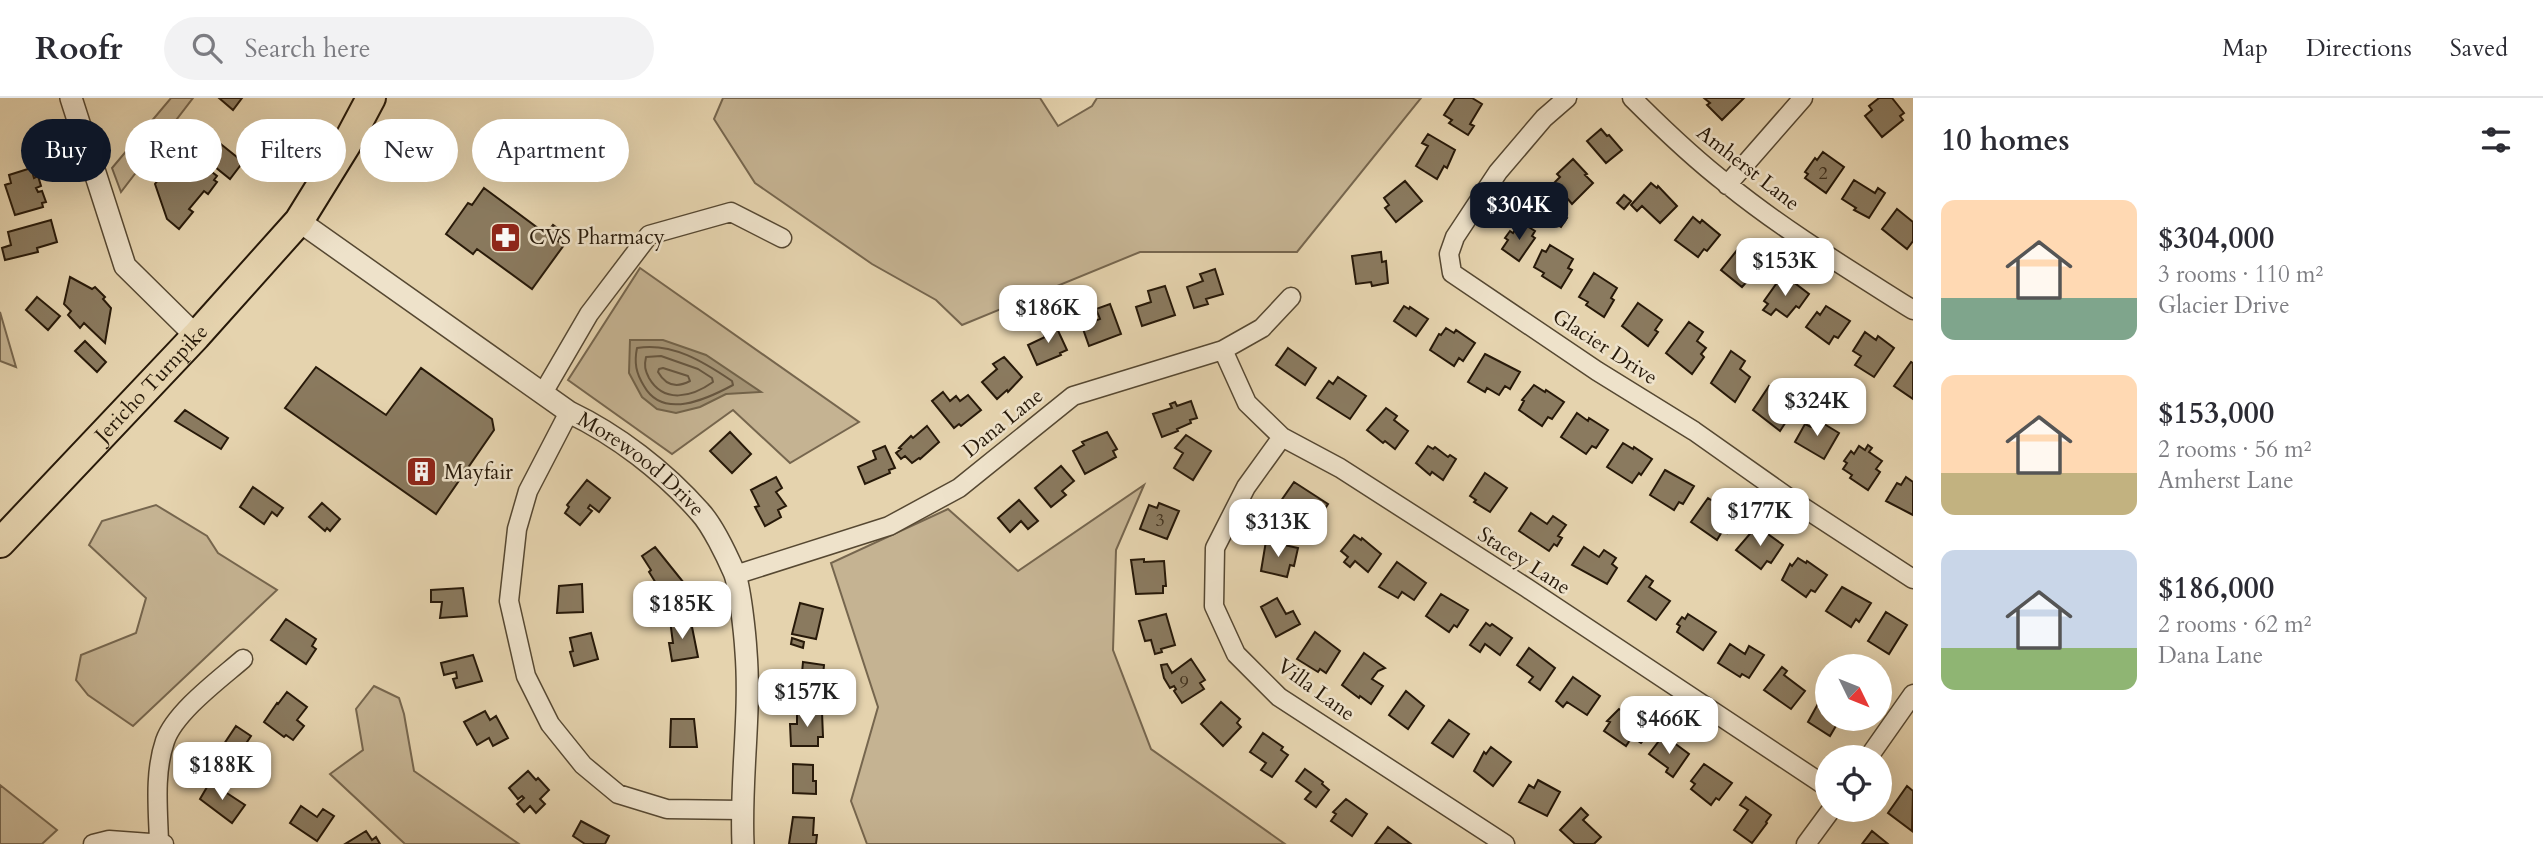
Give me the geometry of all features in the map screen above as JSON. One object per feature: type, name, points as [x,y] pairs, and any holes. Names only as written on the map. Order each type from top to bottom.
[{"type":"main road","name":"Jericho Turnpike","points":[[0,543],[197,336],[299,221],[346,145],[371,98]]},
{"type":"street","points":[[71,98],[125,265],[197,336]]},
{"type":"street","name":"Glacier Drive","points":[[1567,98],[1544,118],[1499,172],[1455,237],[1449,254],[1452,273],[1913,579]]},
{"type":"street","name":"Amherst Lane","points":[[1632,98],[1727,185],[1839,263],[1913,310]]},
{"type":"street","points":[[1727,185],[1803,98]]},
{"type":"street","points":[[543,393],[590,314],[649,235],[731,212],[782,238]]},
{"type":"street","name":"Morewood Drive","points":[[299,221],[569,412],[592,423],[653,466],[702,514],[735,575],[746,652],[745,764],[741,810],[743,844]]},
{"type":"street","name":"Dana Lane","points":[[735,575],[889,526],[959,488],[1073,396],[1223,350],[1262,328],[1291,297]]},
{"type":"street","name":"Stacey Lane","points":[[1223,350],[1247,403],[1282,437],[1340,468],[1527,588],[1815,779]]},
{"type":"street","points":[[569,412],[528,491],[517,529],[509,601],[526,676],[550,724],[583,765],[618,794],[667,809],[741,810]]},
{"type":"street","name":"Villa Lane","points":[[1282,437],[1246,487],[1215,548],[1214,606],[1236,654],[1279,697],[1505,844]]},
{"type":"street","points":[[93,844],[109,840],[162,843],[156,786],[165,739],[188,707],[243,659]]},
{"type":"street","points":[[1877,745],[1913,694]]},
{"type":"street","points":[[1806,844],[1822,822]]},
{"type":"shaded area","points":[[171,98],[193,98],[177,119],[153,119]]},
{"type":"shaded area","points":[[723,98],[1040,98],[1058,126],[1092,106],[1097,98],[1421,98],[1297,252],[1140,252],[962,325],[936,300],[872,264],[755,183],[714,119]]},
{"type":"shaded area","points":[[125,153],[125,182],[129,182],[121,192],[112,168]]},
{"type":"shaded area","points":[[640,268],[859,422],[790,463],[733,410],[672,454],[568,380]]},
{"type":"shaded area","points":[[0,312],[16,367],[0,361]]},
{"type":"shaded area","points":[[1144,485],[1116,550],[1113,650],[1151,749],[1285,844],[867,844],[851,801],[878,707],[831,563],[948,509],[1018,571]]},
{"type":"shaded area","points":[[156,505],[207,536],[218,553],[277,590],[133,726],[88,695],[76,680],[81,655],[136,633],[146,598],[89,545],[102,521]]},
{"type":"shaded area","points":[[374,686],[399,698],[414,771],[519,844],[405,844],[330,774],[363,750],[356,709]]},
{"type":"shaded area","points":[[0,785],[57,830],[42,844],[0,844]]},
{"type":"water","points":[[630,340],[663,340],[706,355],[761,392],[726,394],[700,407],[676,413],[657,409],[642,397],[629,373]]},
{"type":"building","points":[[219,98],[242,98],[233,110]]},
{"type":"building","points":[[1455,98],[1472,98],[1482,104],[1470,124],[1474,126],[1468,135],[1449,123],[1452,120],[1444,115]]},
{"type":"building","points":[[1704,98],[1744,98],[1722,120],[1707,105],[1710,103]]},
{"type":"building","points":[[1879,98],[1892,98],[1904,113],[1900,116],[1903,120],[1882,137],[1865,116],[1872,110],[1869,106]]},
{"type":"building","points":[[1601,129],[1622,150],[1606,163],[1587,141]]},
{"type":"building","points":[[1428,134],[1455,150],[1447,168],[1444,166],[1437,179],[1416,166],[1428,146],[1422,143]]},
{"type":"building","points":[[222,145],[236,156],[236,171],[230,179],[222,173]]},
{"type":"building","points":[[1823,152],[1844,167],[1826,193],[1805,178],[1808,174],[1805,172]]},
{"type":"building","points":[[1573,159],[1593,183],[1572,204],[1552,185],[1560,177],[1557,174]]},
{"type":"building","points":[[21,171],[21,182],[40,182],[41,186],[36,188],[38,192],[42,191],[46,202],[42,203],[43,207],[15,215],[5,185],[11,183],[9,175]]},
{"type":"building","points":[[1854,180],[1875,193],[1878,188],[1885,193],[1869,218],[1842,199]]},
{"type":"building","points":[[1405,181],[1422,201],[1396,222],[1385,208],[1389,205],[1384,198]]},
{"type":"building","points":[[217,182],[208,194],[204,191],[189,209],[193,212],[179,229],[167,219],[155,184]]},
{"type":"building","points":[[1651,183],[1657,188],[1658,186],[1677,206],[1660,223],[1642,206],[1637,211],[1631,205]]},
{"type":"building","name":"CVS Pharmacy","points":[[484,188],[546,234],[553,225],[564,233],[558,241],[564,245],[532,289],[477,249],[473,254],[446,234],[468,203],[472,205]]},
{"type":"building","points":[[1624,195],[1631,201],[1624,209],[1617,203]]},
{"type":"building","points":[[1897,209],[1913,222],[1913,241],[1907,249],[1882,229]]},
{"type":"building","points":[[1560,213],[1567,218],[1561,227],[1554,223]]},
{"type":"building","points":[[1693,217],[1700,223],[1702,220],[1720,235],[1707,251],[1704,249],[1698,257],[1675,240]]},
{"type":"building","points":[[51,220],[57,242],[37,248],[38,252],[5,260],[2,248],[11,245],[8,232]]},
{"type":"building","points":[[1524,224],[1535,231],[1532,236],[1535,238],[1519,261],[1502,249],[1510,231],[1513,233],[1517,227],[1520,229]]},
{"type":"building","points":[[1550,245],[1573,259],[1568,268],[1572,270],[1561,288],[1542,276],[1544,273],[1534,267],[1542,250],[1546,252]]},
{"type":"building","points":[[1738,249],[1746,255],[1749,251],[1767,265],[1754,281],[1750,278],[1742,287],[1721,270]]},
{"type":"building","points":[[1381,252],[1382,262],[1386,261],[1388,283],[1372,286],[1371,282],[1356,284],[1352,256]]},
{"type":"building","points":[[1215,269],[1223,294],[1206,299],[1208,304],[1194,308],[1187,287],[1203,281],[1200,274]]},
{"type":"building","points":[[1594,273],[1617,288],[1611,298],[1614,300],[1604,317],[1579,297]]},
{"type":"building","points":[[70,277],[92,289],[95,287],[111,308],[105,343],[84,323],[80,328],[68,315],[71,311],[64,304]]},
{"type":"building","points":[[1781,277],[1790,284],[1792,281],[1809,294],[1799,308],[1796,306],[1787,317],[1776,309],[1771,315],[1763,310],[1768,304],[1764,301]]},
{"type":"building","points":[[1165,286],[1175,315],[1142,326],[1136,307],[1151,302],[1148,291]]},
{"type":"building","points":[[37,297],[60,316],[48,330],[26,310]]},
{"type":"building","points":[[1638,303],[1662,320],[1655,330],[1658,332],[1648,346],[1622,326]]},
{"type":"building","points":[[1110,304],[1121,334],[1089,346],[1082,326],[1100,319],[1096,309]]},
{"type":"building","points":[[1404,306],[1428,319],[1416,336],[1394,321]]},
{"type":"building","points":[[1826,306],[1850,321],[1838,338],[1834,336],[1829,344],[1806,327],[1817,312],[1820,315]]},
{"type":"building","points":[[1054,322],[1067,350],[1037,365],[1028,345],[1045,337],[1041,328]]},
{"type":"building","points":[[1689,322],[1703,332],[1697,341],[1706,348],[1701,354],[1704,357],[1692,374],[1666,353]]},
{"type":"building","points":[[1446,328],[1454,333],[1456,330],[1475,343],[1463,361],[1459,358],[1454,366],[1430,350],[1439,334]]},
{"type":"building","points":[[1865,332],[1876,340],[1878,336],[1894,348],[1874,377],[1855,365],[1861,356],[1853,351]]},
{"type":"building","points":[[85,341],[106,362],[97,372],[75,351]]},
{"type":"building","points":[[1288,348],[1316,368],[1305,385],[1276,365]]},
{"type":"building","points":[[1731,351],[1745,361],[1740,369],[1750,377],[1735,402],[1711,383]]},
{"type":"building","points":[[1485,354],[1520,372],[1510,389],[1505,386],[1499,395],[1487,388],[1485,392],[1468,382]]},
{"type":"building","points":[[1004,357],[1022,377],[997,399],[982,382],[997,369],[993,364]]},
{"type":"building","points":[[1911,362],[1913,363],[1913,399],[1894,386]]},
{"type":"building","name":"Mayfair","points":[[316,367],[386,415],[421,368],[492,419],[494,430],[436,514],[285,408]]},
{"type":"building","points":[[1338,377],[1366,396],[1350,419],[1317,398],[1329,381],[1333,384]]},
{"type":"building","points":[[1534,385],[1564,402],[1552,419],[1548,417],[1542,426],[1519,410],[1524,401],[1522,400]]},
{"type":"building","points":[[1769,386],[1793,402],[1787,411],[1791,414],[1780,431],[1753,410]]},
{"type":"building","points":[[943,392],[950,401],[956,396],[960,401],[968,395],[981,410],[961,426],[959,424],[954,428],[932,401]]},
{"type":"building","points":[[1191,401],[1197,418],[1190,420],[1191,423],[1177,429],[1178,431],[1162,437],[1153,414],[1172,408],[1170,404],[1175,402],[1177,406]]},
{"type":"building","points":[[1386,408],[1397,416],[1394,420],[1408,431],[1395,449],[1367,430]]},
{"type":"building","points":[[185,410],[228,438],[221,449],[175,421]]},
{"type":"building","points":[[1577,413],[1608,430],[1596,448],[1592,446],[1586,454],[1561,437]]},
{"type":"building","points":[[1816,419],[1839,433],[1824,459],[1795,442],[1805,424],[1811,427]]},
{"type":"building","points":[[927,426],[939,442],[912,463],[905,456],[901,459],[896,453],[901,449],[899,448]]},
{"type":"building","points":[[730,432],[751,454],[732,473],[710,451]]},
{"type":"building","points":[[1107,432],[1117,449],[1113,451],[1116,457],[1085,474],[1073,451],[1084,445],[1082,442]]},
{"type":"building","points":[[1186,435],[1211,451],[1193,480],[1174,468],[1183,453],[1175,448]]},
{"type":"building","points":[[1623,443],[1652,459],[1632,483],[1607,467]]},
{"type":"building","points":[[1868,445],[1872,448],[1869,452],[1882,461],[1876,469],[1880,472],[1868,490],[1850,478],[1852,475],[1843,469],[1847,463],[1844,461],[1851,451],[1854,454],[1859,446],[1865,450]]},
{"type":"building","points":[[885,446],[895,468],[865,484],[858,467],[876,459],[873,451]]},
{"type":"building","points":[[1428,446],[1456,459],[1443,480],[1432,472],[1430,475],[1416,463]]},
{"type":"building","points":[[1061,466],[1074,481],[1062,491],[1066,495],[1051,507],[1035,488]]},
{"type":"building","points":[[1665,470],[1694,486],[1683,504],[1679,502],[1674,510],[1650,495]]},
{"type":"building","points":[[1485,473],[1507,488],[1490,512],[1474,502],[1476,500],[1470,496]]},
{"type":"building","points":[[776,477],[782,488],[776,492],[786,506],[778,510],[781,517],[765,526],[755,507],[759,506],[751,490]]},
{"type":"building","points":[[1906,477],[1913,482],[1913,515],[1886,501],[1897,483],[1901,485]]},
{"type":"building","points":[[587,480],[610,498],[599,512],[590,505],[588,508],[592,511],[580,525],[565,513],[569,507],[567,505]]},
{"type":"building","points":[[1294,482],[1328,504],[1318,520],[1311,515],[1308,519],[1293,509],[1288,516],[1276,508]]},
{"type":"building","points":[[253,487],[283,508],[277,516],[272,512],[264,524],[240,507]]},
{"type":"building","points":[[1708,498],[1738,517],[1727,533],[1723,530],[1717,540],[1691,522]]},
{"type":"building","points":[[1019,500],[1038,521],[1028,529],[1021,521],[1010,532],[998,518]]},
{"type":"building","points":[[322,503],[340,519],[330,531],[327,528],[325,531],[309,517]]},
{"type":"building","points":[[1159,503],[1179,511],[1167,539],[1140,529],[1149,505],[1157,508]]},
{"type":"building","points":[[1531,513],[1547,524],[1553,516],[1566,525],[1558,536],[1562,538],[1557,546],[1554,544],[1549,551],[1519,531]]},
{"type":"building","points":[[1754,529],[1763,535],[1765,532],[1783,545],[1771,563],[1767,561],[1761,569],[1736,550]]},
{"type":"building","points":[[1354,535],[1361,540],[1362,538],[1381,554],[1368,572],[1355,561],[1350,567],[1344,562],[1348,557],[1341,551]]},
{"type":"building","points":[[1266,541],[1298,548],[1294,566],[1290,565],[1287,577],[1261,571]]},
{"type":"building","points":[[655,547],[684,583],[661,598],[655,590],[659,588],[649,572],[651,570],[642,556]]},
{"type":"building","points":[[1584,547],[1599,557],[1604,550],[1616,558],[1612,564],[1617,568],[1607,584],[1572,565]]},
{"type":"building","points":[[1798,558],[1827,575],[1815,592],[1811,590],[1806,597],[1782,580],[1790,564],[1792,566]]},
{"type":"building","points":[[1144,559],[1144,562],[1164,561],[1166,586],[1163,586],[1163,593],[1136,594],[1131,560]]},
{"type":"building","points":[[1397,562],[1426,583],[1414,600],[1402,592],[1398,598],[1379,587]]},
{"type":"building","points":[[1646,576],[1653,581],[1649,587],[1670,601],[1656,620],[1628,601]]},
{"type":"building","points":[[582,584],[583,612],[557,613],[559,586]]},
{"type":"building","points":[[1842,587],[1871,603],[1859,622],[1856,619],[1851,627],[1826,611]]},
{"type":"building","points":[[463,588],[467,616],[440,618],[442,602],[431,602],[431,590]]},
{"type":"building","points":[[1441,594],[1468,610],[1457,627],[1454,625],[1449,632],[1426,616]]},
{"type":"building","points":[[1277,598],[1286,614],[1293,611],[1300,624],[1276,637],[1261,607]]},
{"type":"building","points":[[800,603],[823,609],[816,639],[792,634]]},
{"type":"building","points":[[1886,612],[1907,625],[1889,654],[1868,641]]},
{"type":"building","points":[[1166,614],[1175,645],[1155,654],[1151,640],[1145,641],[1139,621]]},
{"type":"building","points":[[1688,614],[1716,632],[1703,650],[1677,632],[1680,626],[1677,624]]},
{"type":"building","points":[[679,618],[680,624],[691,622],[698,657],[672,661],[669,643],[673,643],[670,620]]},
{"type":"building","points":[[286,619],[316,639],[312,646],[316,649],[306,664],[271,640]]},
{"type":"building","points":[[1486,623],[1490,626],[1492,624],[1512,638],[1500,655],[1485,644],[1480,652],[1470,645]]},
{"type":"building","points":[[1315,632],[1340,651],[1326,673],[1320,669],[1318,672],[1297,659]]},
{"type":"building","points":[[591,633],[598,659],[574,666],[570,638]]},
{"type":"building","points":[[792,638],[804,642],[803,648],[791,644]]},
{"type":"building","points":[[1730,644],[1745,654],[1749,646],[1764,655],[1749,678],[1742,674],[1740,677],[1718,663]]},
{"type":"building","points":[[1529,648],[1555,668],[1540,690],[1529,682],[1533,677],[1517,665]]},
{"type":"building","points":[[1364,653],[1385,668],[1378,671],[1372,679],[1383,686],[1371,704],[1342,685]]},
{"type":"building","points":[[473,655],[482,681],[456,688],[453,679],[457,678],[456,672],[444,675],[441,663]]},
{"type":"building","points":[[1191,659],[1205,680],[1200,683],[1204,689],[1182,703],[1174,691],[1174,686],[1170,688],[1164,678],[1161,665],[1167,664],[1172,673]]},
{"type":"building","points":[[803,662],[824,665],[822,686],[810,685],[809,695],[794,694],[796,672],[802,673]]},
{"type":"building","points":[[1782,667],[1787,671],[1784,675],[1805,691],[1791,709],[1764,690]]},
{"type":"building","points":[[1573,677],[1600,696],[1587,715],[1567,702],[1563,707],[1556,701]]},
{"type":"building","points":[[1406,691],[1424,706],[1408,729],[1389,715]]},
{"type":"building","points":[[287,692],[307,707],[297,720],[304,726],[293,740],[286,735],[284,737],[264,722]]},
{"type":"building","points":[[1221,702],[1240,719],[1237,723],[1241,727],[1223,746],[1201,724]]},
{"type":"building","points":[[1619,709],[1624,712],[1625,710],[1645,725],[1640,731],[1647,736],[1641,743],[1632,737],[1626,746],[1604,731],[1610,722],[1607,721]]},
{"type":"building","points":[[1815,709],[1815,726],[1808,722]]},
{"type":"building","points":[[485,711],[490,720],[496,716],[508,738],[493,746],[489,738],[477,745],[464,722]]},
{"type":"building","points":[[797,712],[822,712],[823,737],[818,737],[818,746],[791,746],[790,724],[797,724]]},
{"type":"building","points":[[671,719],[694,719],[697,747],[670,747]]},
{"type":"building","points":[[1449,720],[1469,734],[1453,757],[1432,743]]},
{"type":"building","points":[[236,726],[251,736],[231,766],[216,756]]},
{"type":"building","points":[[1263,733],[1283,747],[1281,750],[1288,755],[1272,777],[1261,770],[1266,763],[1250,752]]},
{"type":"building","points":[[1662,737],[1689,754],[1673,777],[1666,772],[1668,768],[1649,754]]},
{"type":"building","points":[[1491,747],[1511,762],[1493,786],[1474,771],[1484,752],[1486,754]]},
{"type":"building","points":[[793,764],[813,765],[816,794],[793,793]]},
{"type":"building","points":[[1704,764],[1732,783],[1719,800],[1716,798],[1711,805],[1691,789],[1695,784],[1691,781]]},
{"type":"building","points":[[1305,769],[1329,790],[1316,807],[1305,799],[1311,792],[1296,781]]},
{"type":"building","points":[[528,771],[549,790],[540,799],[545,804],[536,813],[530,806],[524,812],[517,804],[524,798],[522,796],[518,799],[509,788]]},
{"type":"building","points":[[1538,780],[1560,792],[1547,816],[1519,802],[1529,785],[1534,788]]},
{"type":"building","points":[[210,782],[245,805],[232,823],[200,799]]},
{"type":"building","points":[[1907,786],[1913,791],[1912,831],[1892,816],[1892,807]]},
{"type":"building","points":[[1746,797],[1771,815],[1752,843],[1734,830],[1748,810],[1740,805]]},
{"type":"building","points":[[1346,799],[1367,814],[1352,836],[1331,821],[1336,814],[1333,812]]},
{"type":"building","points":[[301,806],[317,817],[323,809],[334,816],[317,841],[290,823]]},
{"type":"building","points":[[1581,808],[1588,815],[1583,820],[1601,837],[1594,844],[1575,844],[1560,830]]},
{"type":"building","points":[[793,817],[814,818],[813,835],[817,835],[816,844],[789,844]]},
{"type":"building","points":[[581,821],[609,836],[605,844],[585,844],[573,836]]},
{"type":"building","points":[[1388,827],[1411,844],[1375,844]]},
{"type":"building","points":[[366,831],[372,840],[376,837],[380,844],[345,844]]},
{"type":"building","points":[[1872,831],[1888,844],[1862,844]]},
{"type":"place","name":"CVS Pharmacy","points":[[506,237]]},
{"type":"place","name":"Mayfair","points":[[421,472]]}]
